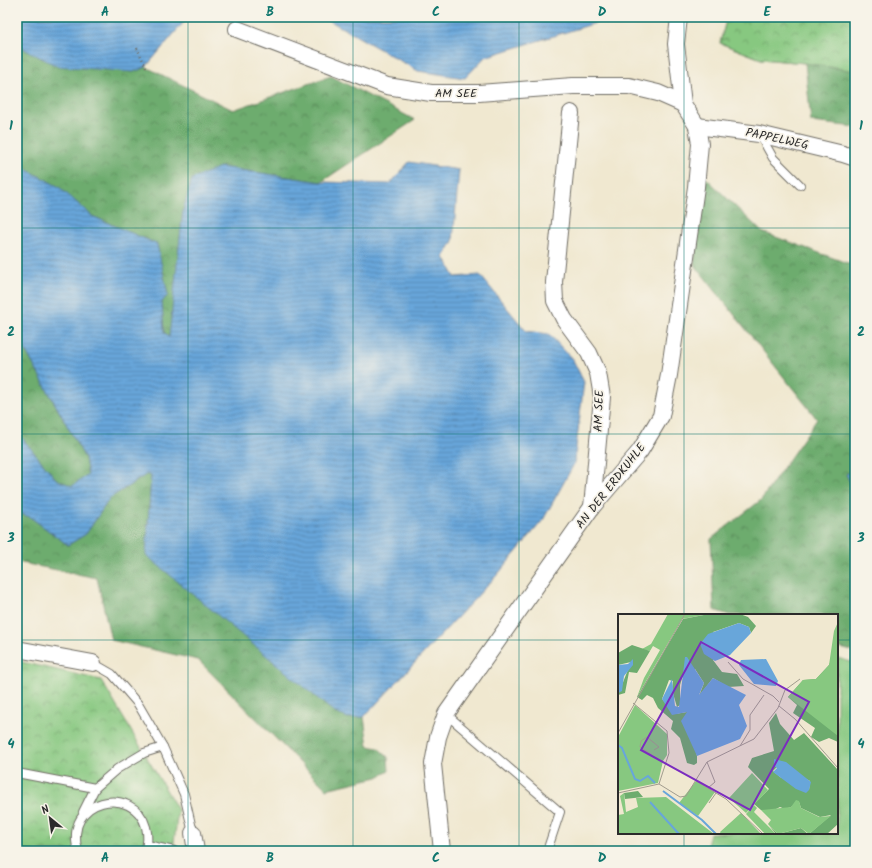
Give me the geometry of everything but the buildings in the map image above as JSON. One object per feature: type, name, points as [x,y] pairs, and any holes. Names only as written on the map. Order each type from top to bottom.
[{"type":"street","name":"AN DER ERDKUHLE","points":[[442,851],[433,764],[438,737],[446,714],[592,507],[640,451],[660,416],[670,375],[696,187],[700,144],[697,126],[683,104],[676,44],[679,17]]},
{"type":"street","name":"AM SEE","points":[[237,29],[387,86],[431,93],[479,93],[573,86],[629,86],[658,92],[683,104]]},
{"type":"street","name":"AM SEE","points":[[571,113],[554,282],[555,301],[564,319],[589,353],[598,373],[602,397],[592,507]]},
{"type":"street","name":"PAPPELWEG","points":[[697,126],[759,134],[855,158]]},
{"type":"street","points":[[17,649],[93,663]]},
{"type":"street","points":[[193,833],[196,851]]},
{"type":"lane","points":[[759,134],[773,158],[800,185]]},
{"type":"lane","points":[[93,663],[112,674],[138,704],[163,747],[184,794],[193,833]]},
{"type":"lane","points":[[446,714],[560,812],[546,851]]},
{"type":"lane","points":[[78,851],[75,840],[76,830],[79,820],[95,788],[117,769],[144,753],[163,747]]},
{"type":"lane","points":[[17,773],[95,788]]},
{"type":"lane","points":[[79,820],[86,811],[96,805],[107,801],[118,802],[129,806],[138,813],[144,822],[148,834],[146,848],[174,851]]},
{"type":"path","points":[[137,48],[146,67]]},
{"type":"green space","points":[[727,17],[805,63],[761,59],[720,43]]},
{"type":"green space","points":[[727,17],[855,17],[855,71],[805,63],[761,59],[720,43]]},
{"type":"green space","points":[[17,38],[24,49],[133,72],[146,67],[233,110],[331,76],[415,120],[321,182],[220,167],[183,210],[170,337],[164,332],[157,244],[92,216],[59,187],[17,164]]},
{"type":"green space","points":[[805,63],[855,71],[855,127],[811,122]]},
{"type":"green space","points":[[705,177],[762,232],[855,266],[855,471],[846,474],[853,488],[855,489],[855,652],[838,647],[838,614],[726,614],[714,610],[711,539],[761,500],[817,419],[694,264]]},
{"type":"green space","points":[[17,335],[85,458],[88,475],[72,486],[56,479],[17,432]]},
{"type":"green space","points":[[147,474],[151,476],[146,555],[348,718],[364,717],[368,746],[378,748],[388,757],[389,771],[378,777],[326,789],[198,660],[111,640],[97,578],[17,562],[17,513],[30,517],[68,545],[86,534],[110,498]]},
{"type":"green space","points":[[838,658],[855,663],[855,851],[706,851],[710,834],[838,834]]},
{"type":"green space","points":[[17,661],[101,680],[178,810],[173,851],[17,851]]},
{"type":"water","points":[[17,17],[188,17],[146,67],[133,72],[57,66],[24,49],[17,38]]},
{"type":"water","points":[[323,17],[604,17],[599,22],[485,57],[465,78],[418,71]]},
{"type":"water","points":[[409,162],[459,170],[453,241],[444,257],[455,277],[480,275],[526,331],[549,334],[573,360],[584,382],[574,464],[543,520],[498,574],[364,717],[348,718],[335,713],[146,555],[151,476],[147,474],[110,498],[86,534],[68,545],[30,517],[17,513],[17,432],[56,479],[72,486],[88,475],[85,458],[17,335],[17,164],[59,187],[92,216],[157,244],[168,295],[162,302],[164,332],[169,337],[183,210],[192,179],[220,167],[321,182],[390,184]]},
{"type":"water","points":[[855,471],[855,489],[853,488],[846,474]]}]
